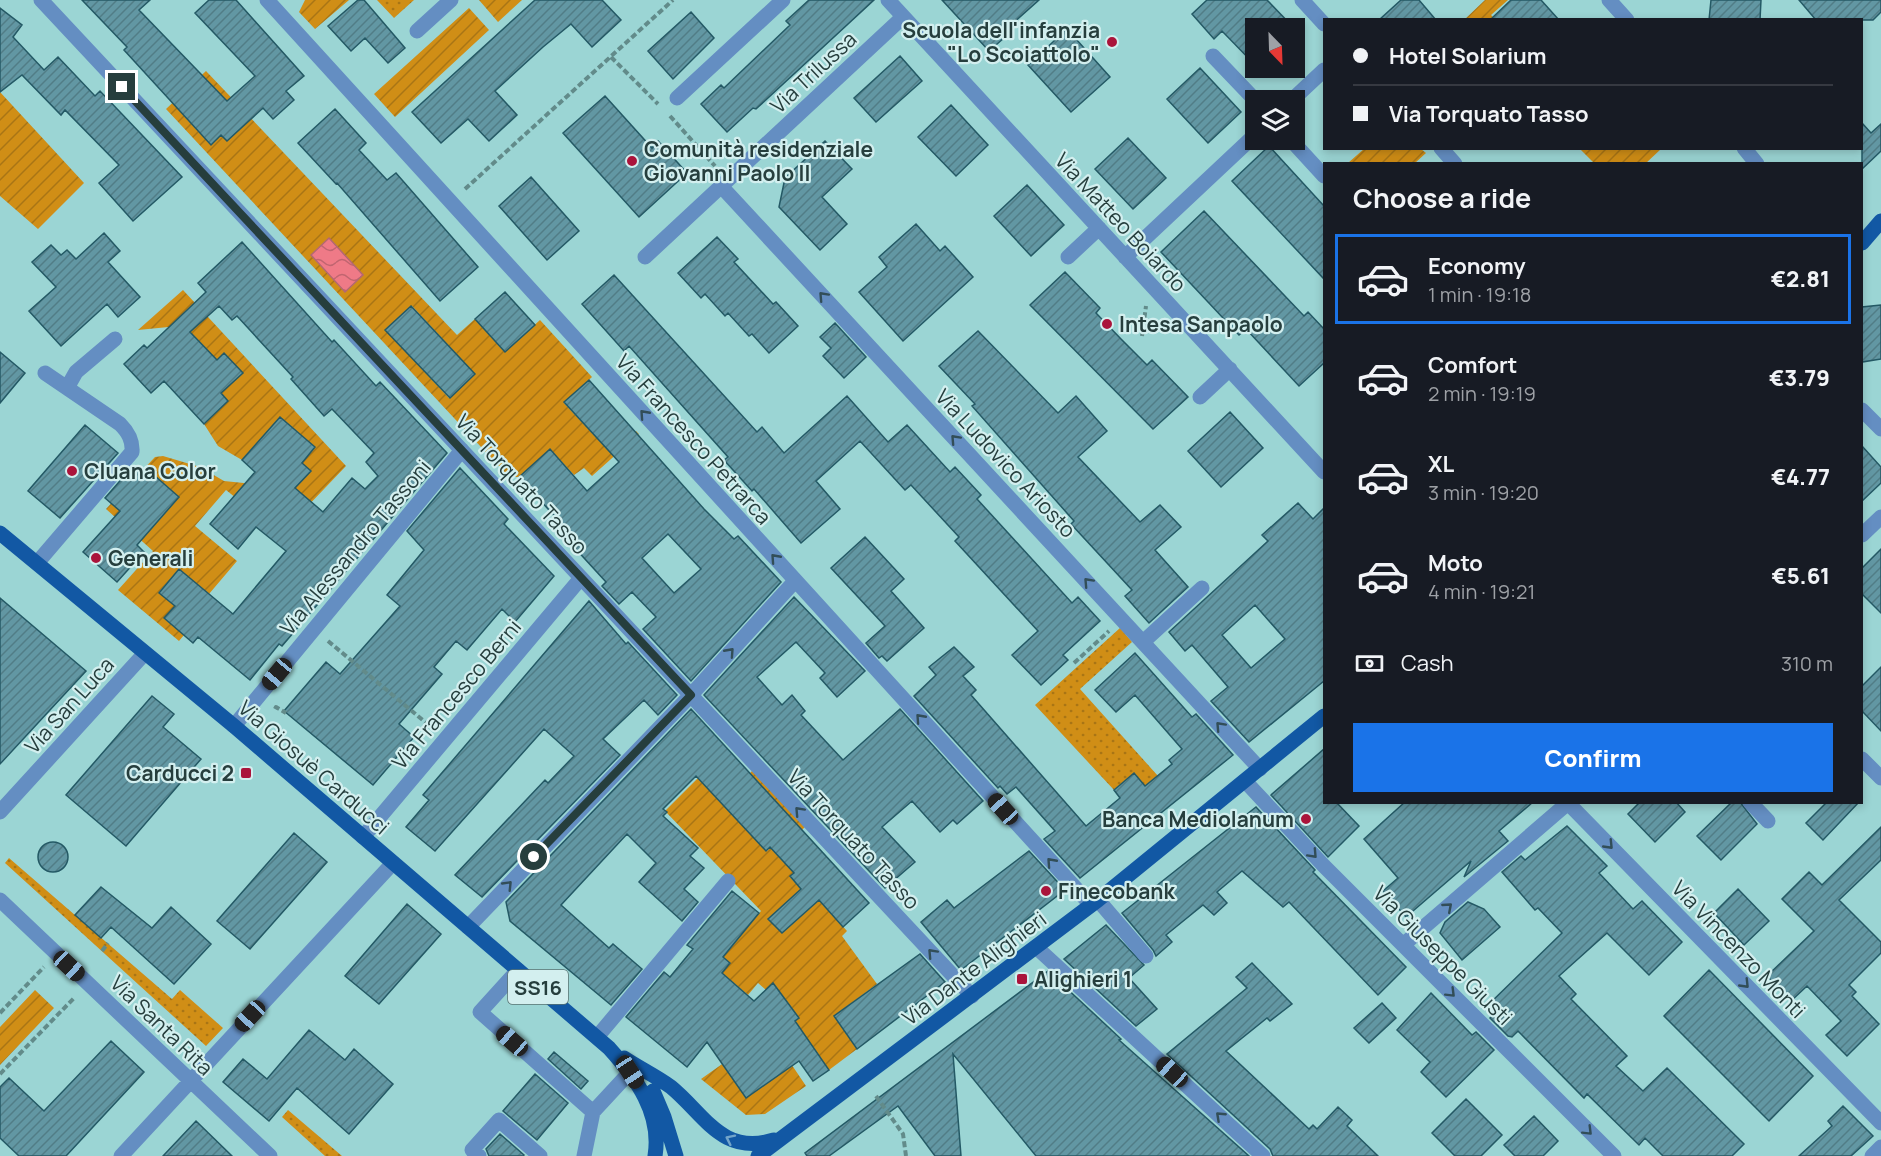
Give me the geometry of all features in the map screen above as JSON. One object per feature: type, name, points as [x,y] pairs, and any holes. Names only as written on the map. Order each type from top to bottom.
[{"type":"main road","points":[[1863,242],[1881,221]]},
{"type":"main road","name":"Via Giosuè Carducci","points":[[0,533],[234,726],[632,1068],[658,1101],[676,1156]]},
{"type":"main road","name":"Via Dante Alighieri","points":[[758,1156],[1094,903],[1323,717]]},
{"type":"main road","name":"Via Giosuè Carducci","points":[[632,1068],[671,1087],[718,1133],[730,1140],[756,1145],[786,1137]]},
{"type":"main road","name":"Via Giosuè Carducci","points":[[632,1068],[652,1116],[656,1139],[654,1156]]},
{"type":"main road","name":"Via Dante Alighieri","points":[[775,1156],[786,1137]]},
{"type":"street","name":"Via Torquato Tasso","points":[[41,0],[972,996]]},
{"type":"street","name":"Via Francesco Petrarca","points":[[267,0],[795,581],[1146,956]]},
{"type":"street","points":[[417,31],[451,0]]},
{"type":"street","points":[[677,98],[783,0]]},
{"type":"street","name":"Via Matteo Boiardo","points":[[888,0],[1323,471]]},
{"type":"street","points":[[1302,0],[1323,23]]},
{"type":"street","points":[[1609,0],[1625,18]]},
{"type":"street","name":"Via Trilussa","points":[[645,256],[903,17]]},
{"type":"street","points":[[1214,56],[1246,90]]},
{"type":"street","points":[[1303,90],[1323,71]]},
{"type":"street","points":[[1125,256],[1245,145]]},
{"type":"street","points":[[1300,150],[1323,175]]},
{"type":"street","points":[[1443,150],[1453,162]]},
{"type":"street","points":[[1746,150],[1755,162]]},
{"type":"street","name":"Via Ludovico Ariosto","points":[[721,186],[1260,769]]},
{"type":"street","points":[[1068,257],[1099,228]]},
{"type":"street","points":[[67,388],[76,372],[115,339]]},
{"type":"street","points":[[1200,397],[1230,369]]},
{"type":"street","points":[[37,563],[132,452],[132,441],[126,429],[45,373]]},
{"type":"street","points":[[1863,411],[1881,429]]},
{"type":"street","name":"Via Alessandro Tassoni","points":[[234,726],[462,450]]},
{"type":"street","points":[[1863,534],[1881,517]]},
{"type":"street","name":"Via Francesco Berni","points":[[363,837],[581,578]]},
{"type":"street","points":[[468,927],[691,695],[795,581]]},
{"type":"street","points":[[1143,642],[1202,588]]},
{"type":"street","name":"Via San Luca","points":[[0,812],[145,652]]},
{"type":"street","points":[[1863,760],[1881,778]]},
{"type":"street","name":"Via Giuseppe Giusti","points":[[1245,781],[1403,945],[1614,1156]]},
{"type":"street","points":[[1403,945],[1567,804]]},
{"type":"street","name":"Via Vincenzo Monti","points":[[1569,804],[1881,1123]]},
{"type":"street","points":[[1752,804],[1768,820]]},
{"type":"street","points":[[121,1156],[393,863]]},
{"type":"street","points":[[597,1037],[728,881]]},
{"type":"street","name":"Via Santa Rita","points":[[0,900],[270,1156]]},
{"type":"street","points":[[1036,947],[1263,1156]]},
{"type":"street","points":[[518,970],[480,1012],[593,1112]]},
{"type":"street","points":[[584,1156],[593,1112],[632,1068]]},
{"type":"street","points":[[479,1156],[472,1150],[499,1120],[540,1156]]},
{"type":"street","points":[[1872,1156],[1881,1147]]},
{"type":"path","points":[[451,202],[673,0]]},
{"type":"path","points":[[1074,663],[1122,620]]},
{"type":"path","points":[[314,629],[445,739]]},
{"type":"path","points":[[270,714],[276,707],[286,712]]},
{"type":"path","points":[[102,951],[108,944]]},
{"type":"path","points":[[0,1013],[45,967]]},
{"type":"path","points":[[0,1074],[75,996]]},
{"type":"path","points":[[876,1096],[903,1134],[906,1156]]},
{"type":"shaded area","points":[[305,0],[349,0],[315,29],[299,12]]},
{"type":"shaded area","points":[[377,0],[414,0],[394,18]]},
{"type":"shaded area","points":[[479,0],[522,0],[498,22]]},
{"type":"shaded area","points":[[1485,0],[1508,0],[1491,15],[1494,18],[1466,18]]},
{"type":"shaded area","points":[[469,8],[489,30],[395,117],[374,94]]},
{"type":"shaded area","points":[[206,71],[457,335],[475,319],[505,352],[540,320],[592,377],[564,403],[609,451],[614,451],[636,431],[639,434],[592,476],[584,468],[574,475],[550,449],[519,477],[509,477],[166,109]],"holes":[[[213,87],[248,122],[227,141],[221,135],[211,144],[183,115]],[[412,306],[475,374],[449,398],[386,330]]]},
{"type":"shaded area","points":[[0,92],[84,183],[38,229],[0,196]]},
{"type":"shaded area","points":[[1363,150],[1422,150],[1426,153],[1416,162],[1349,162]]},
{"type":"shaded area","points":[[1581,150],[1660,150],[1647,162],[1593,162]]},
{"type":"shaded area","points":[[183,290],[346,466],[281,534],[226,490],[195,526],[237,561],[209,594],[179,569],[159,592],[175,606],[164,618],[184,635],[179,641],[118,590],[153,551],[106,509],[155,457],[163,456],[200,467],[224,481],[295,488],[310,471],[302,463],[315,447],[280,417],[242,460],[218,446],[204,424],[228,401],[221,393],[242,373],[225,354],[217,360],[190,332],[199,324],[138,330]],"holes":[[[147,469],[179,497],[114,506]]]},
{"type":"shaded area","points":[[1120,628],[1132,642],[1080,689],[1158,776],[1145,787],[1134,773],[1114,790],[1035,705]]},
{"type":"shaded area","points":[[752,771],[805,827],[776,854],[794,873],[790,877],[801,889],[769,919],[782,933],[819,900],[847,931],[842,936],[877,984],[834,1016],[857,1049],[829,1070],[794,1022],[799,1018],[773,983],[766,990],[758,983],[748,995],[722,973],[730,963],[723,957],[761,911],[665,811],[698,778],[767,851],[786,832],[741,782]]},
{"type":"shaded area","points":[[9,858],[172,999],[180,990],[223,1028],[206,1046],[5,863]]},
{"type":"shaded area","points":[[35,990],[54,1008],[0,1065],[0,1027]]},
{"type":"shaded area","points":[[769,1031],[806,1086],[765,1114],[746,1115],[701,1079]]},
{"type":"shaded area","points":[[288,1110],[342,1156],[325,1156],[282,1117]]},
{"type":"water","points":[[329,238],[363,275],[345,292],[311,255]]},
{"type":"building","points":[[82,0],[150,0],[139,10],[227,101],[255,76],[195,13],[209,0],[236,0],[304,76],[286,91],[294,100],[273,119],[263,108],[227,141],[221,135],[211,145],[124,50],[127,47]]},
{"type":"building","points":[[358,0],[364,0],[405,48],[388,63],[365,38],[351,51],[328,26]]},
{"type":"building","points":[[535,0],[602,0],[621,20],[592,47],[571,24],[495,91],[517,115],[489,141],[468,119],[441,143],[412,112]]},
{"type":"building","points":[[809,0],[874,0],[756,109],[753,108],[727,132],[701,104],[721,85],[724,88],[790,25],[786,21]]},
{"type":"building","points":[[942,0],[1039,0],[1001,34],[1004,38],[989,51]]},
{"type":"building","points":[[1207,0],[1267,0],[1284,18],[1245,18],[1245,55],[1222,31],[1214,39],[1192,14]]},
{"type":"building","points":[[1401,0],[1419,0],[1434,18],[1381,18]]},
{"type":"building","points":[[1511,0],[1541,0],[1557,18],[1492,18]]},
{"type":"building","points":[[1711,0],[1761,0],[1760,18],[1709,18]]},
{"type":"building","points":[[1799,0],[1881,0],[1881,12],[1873,20],[1814,18]]},
{"type":"building","points":[[0,8],[22,25],[13,37],[44,70],[58,57],[95,96],[100,91],[182,177],[133,221],[99,183],[119,165],[65,110],[61,115],[22,75],[0,92]]},
{"type":"building","points":[[691,12],[714,38],[673,79],[648,51]]},
{"type":"building","points":[[1067,29],[1110,77],[1071,112],[1028,65]]},
{"type":"building","points":[[900,56],[922,81],[876,122],[854,98]]},
{"type":"building","points":[[1200,68],[1241,112],[1208,143],[1167,99]]},
{"type":"building","name":"Comunità residenziale Giovanni Paolo II","points":[[605,96],[652,148],[658,141],[687,173],[639,217],[563,133]]},
{"type":"building","points":[[951,105],[988,145],[956,176],[918,137]]},
{"type":"building","points":[[335,109],[366,143],[359,150],[387,180],[396,173],[478,267],[440,301],[337,183],[298,143]]},
{"type":"building","points":[[1863,124],[1871,133],[1881,124],[1881,151],[1863,168]]},
{"type":"building","points":[[1128,138],[1166,178],[1133,209],[1095,169]]},
{"type":"building","points":[[825,141],[852,169],[822,197],[847,224],[820,250],[779,207],[785,178]]},
{"type":"building","points":[[1265,150],[1273,150],[1323,205],[1323,278],[1232,181]]},
{"type":"building","points":[[531,177],[579,231],[547,260],[499,206]]},
{"type":"building","points":[[1027,185],[1064,225],[1031,256],[994,216]]},
{"type":"building","points":[[1204,211],[1304,316],[1308,312],[1323,328],[1323,364],[1299,386],[1246,329],[1239,335],[1161,252]]},
{"type":"building","points":[[916,224],[940,251],[945,246],[973,277],[903,341],[859,292],[887,267],[879,257]]},
{"type":"building","points":[[104,233],[120,251],[108,262],[140,297],[118,317],[107,304],[61,346],[29,311],[56,287],[32,262],[51,245],[61,255],[67,250],[76,259]]},
{"type":"building","points":[[717,237],[738,259],[734,262],[773,304],[776,302],[798,326],[769,353],[728,313],[725,316],[705,294],[701,298],[678,273]]},
{"type":"building","points":[[242,242],[332,342],[334,340],[376,386],[380,382],[447,453],[282,646],[279,644],[250,680],[198,637],[193,643],[164,618],[175,606],[159,593],[179,569],[233,614],[286,551],[256,527],[238,549],[210,524],[255,472],[242,460],[280,417],[315,447],[302,463],[311,471],[295,488],[323,512],[352,478],[365,489],[378,476],[366,462],[374,453],[332,409],[324,416],[291,379],[293,377],[237,316],[232,320],[219,306],[190,332],[217,360],[224,353],[243,373],[221,393],[228,401],[204,424],[164,381],[151,393],[124,364],[144,345],[147,348],[206,292],[198,283]]},
{"type":"building","points":[[1065,272],[1100,308],[1096,313],[1121,339],[1147,365],[1152,360],[1188,397],[1153,429],[1030,305]]},
{"type":"building","points":[[614,275],[757,432],[762,427],[784,453],[847,396],[888,442],[907,425],[950,472],[955,467],[981,495],[977,499],[1072,603],[1078,597],[1100,621],[1063,655],[1068,660],[1041,685],[1012,655],[1038,631],[955,541],[959,537],[911,485],[905,490],[860,441],[816,481],[840,509],[801,543],[754,489],[752,491],[724,460],[728,457],[629,346],[624,351],[582,304]]},
{"type":"building","points":[[505,292],[535,325],[505,352],[475,319]]},
{"type":"building","points":[[1881,305],[1881,359],[1863,362],[1863,307]]},
{"type":"building","points":[[411,306],[475,374],[450,398],[385,330]]},
{"type":"building","points":[[835,323],[866,357],[844,378],[823,356],[831,348],[820,337]]},
{"type":"building","points":[[978,331],[1058,413],[1076,396],[1107,431],[1078,457],[1140,522],[1160,505],[1181,527],[1155,550],[1188,587],[1149,623],[1125,596],[1132,590],[1071,524],[1074,521],[972,406],[975,404],[939,366]]},
{"type":"building","points":[[0,352],[25,373],[0,403]]},
{"type":"building","points":[[589,380],[704,509],[734,539],[738,536],[781,582],[691,681],[643,629],[656,617],[632,592],[619,604],[602,586],[606,582],[563,535],[568,531],[519,477],[550,449],[587,491],[619,462],[564,402]],"holes":[[[668,534],[701,569],[674,593],[642,558]]]},
{"type":"building","points":[[1230,412],[1263,448],[1221,487],[1188,451]]},
{"type":"building","name":"Cluana Color","points":[[85,425],[118,453],[60,518],[28,491]]},
{"type":"building","points":[[1863,447],[1881,467],[1881,483],[1863,500]]},
{"type":"building","points":[[133,466],[142,474],[147,469],[179,497],[137,545],[144,552],[117,582],[83,552],[120,511],[105,498]]},
{"type":"building","points":[[460,468],[508,519],[504,524],[554,576],[515,622],[502,609],[467,650],[456,641],[434,667],[442,674],[399,724],[414,737],[373,785],[284,711],[326,662],[340,674],[400,606],[387,595],[424,550],[407,531]]},
{"type":"building","points":[[1298,503],[1313,519],[1323,509],[1323,682],[1249,742],[1211,701],[1228,687],[1192,645],[1185,651],[1169,632],[1268,541],[1262,535]],"holes":[[[1255,605],[1285,639],[1251,668],[1222,635]]]},
{"type":"building","points":[[865,537],[904,579],[891,591],[924,628],[887,661],[882,656],[879,658],[866,643],[885,626],[831,568]]},
{"type":"building","points":[[1881,549],[1881,613],[1863,595],[1863,567]]},
{"type":"building","points":[[794,597],[865,671],[837,697],[820,678],[825,673],[796,642],[757,677],[782,705],[792,695],[805,711],[801,715],[843,760],[900,709],[983,801],[957,824],[953,820],[940,832],[912,801],[882,827],[915,862],[885,888],[704,695]]},
{"type":"building","points":[[0,598],[86,671],[0,764]]},
{"type":"building","points":[[589,601],[626,644],[628,642],[677,695],[658,715],[644,700],[603,739],[620,755],[482,897],[455,875],[545,780],[548,783],[574,756],[544,729],[435,851],[406,827],[429,800],[423,795]]},
{"type":"building","points":[[954,647],[974,667],[963,676],[976,690],[971,695],[1086,826],[1120,798],[1114,790],[1134,773],[1145,786],[1172,764],[1169,760],[1182,749],[1135,695],[1116,712],[1095,690],[1135,653],[1192,717],[1196,714],[1233,755],[1080,878],[1044,839],[1055,831],[1016,787],[1007,794],[1000,786],[998,788],[914,696],[936,675],[929,667]]},
{"type":"building","points":[[1881,667],[1881,731],[1863,712],[1863,685]]},
{"type":"building","points":[[152,696],[174,714],[163,727],[201,759],[126,846],[66,795]]},
{"type":"building","points":[[691,709],[869,903],[843,927],[819,900],[782,933],[768,919],[801,889],[790,876],[794,873],[770,847],[766,851],[696,776],[663,809],[667,812],[663,816],[698,848],[690,856],[704,868],[684,889],[698,902],[682,921],[639,882],[656,863],[627,834],[561,905],[609,948],[613,944],[642,969],[611,1005],[510,921],[506,902]]},
{"type":"building","points":[[1323,750],[1323,804],[1338,804],[1359,826],[1328,857],[1271,795]]},
{"type":"building","points":[[1403,804],[1531,804],[1499,831],[1508,841],[1464,877],[1471,861],[1406,917],[1383,891],[1398,878],[1364,839]]},
{"type":"building","points":[[1638,804],[1678,804],[1685,812],[1655,842],[1628,814]]},
{"type":"building","points":[[1730,804],[1742,804],[1757,824],[1721,860],[1697,836]]},
{"type":"building","points":[[1825,804],[1857,804],[1823,840],[1806,823]]},
{"type":"building","points":[[1256,807],[1315,870],[1313,872],[1406,967],[1378,995],[1289,902],[1283,907],[1242,871],[1217,892],[1227,903],[1214,915],[1203,905],[1166,935],[1172,942],[1156,956],[1122,913]]},
{"type":"building","points":[[1567,826],[1607,866],[1599,873],[1633,909],[1642,901],[1682,942],[1649,975],[1607,933],[1559,976],[1576,994],[1571,999],[1627,1056],[1616,1066],[1643,1091],[1667,1068],[1744,1144],[1732,1156],[1663,1156],[1645,1138],[1639,1145],[1587,1094],[1584,1098],[1518,1031],[1512,1037],[1508,1036],[1490,1018],[1492,1016],[1485,1008],[1562,933],[1538,908],[1535,910],[1502,872],[1521,856],[1525,860]]},
{"type":"building","points":[[1881,827],[1881,860],[1839,900],[1881,942],[1881,953],[1849,985],[1856,992],[1852,996],[1879,1024],[1847,1056],[1826,1035],[1841,1021],[1807,986],[1791,1001],[1767,976],[1814,931],[1782,899],[1809,872],[1822,885]]},
{"type":"building","points":[[294,833],[327,862],[250,949],[217,921]]},
{"type":"building","points":[[53,842],[64,846],[68,857],[64,868],[53,872],[42,868],[38,857],[42,846]]},
{"type":"building","points":[[1029,851],[1065,890],[961,970],[921,922],[947,900],[954,908]]},
{"type":"building","points":[[101,887],[152,928],[171,907],[211,944],[174,984],[111,927],[101,938],[75,915]]},
{"type":"building","points":[[1738,889],[1769,921],[1744,945],[1714,913]]},
{"type":"building","points":[[732,891],[759,913],[723,957],[730,963],[722,973],[754,1001],[773,983],[799,1018],[795,1021],[829,1070],[813,1081],[799,1061],[746,1098],[707,1042],[687,1067],[626,1017],[664,972],[670,977],[693,949],[687,945]]},
{"type":"building","points":[[1468,902],[1484,909],[1500,927],[1462,960],[1440,933],[1445,922]]},
{"type":"building","points":[[407,904],[441,934],[379,1004],[345,976]]},
{"type":"building","points":[[1106,925],[1144,965],[1129,978],[1157,1009],[1136,1026],[1064,959]]},
{"type":"building","points":[[920,954],[945,982],[857,1049],[834,1016]]},
{"type":"building","points":[[1252,963],[1292,1004],[1270,1021],[1267,1018],[1226,1051],[1309,1129],[1313,1125],[1317,1129],[1338,1107],[1352,1120],[1347,1126],[1378,1156],[1273,1156],[1270,1149],[1167,1054],[1247,988],[1236,977]]},
{"type":"building","points":[[1709,970],[1813,1076],[1769,1121],[1664,1016]]},
{"type":"building","points":[[1048,971],[1121,1039],[1119,1040],[1249,1156],[1036,1156],[953,1054],[961,1156],[935,1156],[898,1106],[829,1156],[807,1156],[805,1153]]},
{"type":"building","points":[[1431,993],[1472,1035],[1476,1032],[1494,1050],[1446,1097],[1421,1072],[1430,1062],[1397,1030]]},
{"type":"building","points":[[1382,1003],[1396,1018],[1369,1043],[1354,1028]]},
{"type":"building","points":[[309,1030],[345,1060],[354,1049],[393,1084],[349,1134],[297,1088],[269,1121],[223,1082],[243,1059],[267,1079]]},
{"type":"building","points":[[111,1041],[144,1072],[66,1156],[19,1156],[0,1138],[0,1087],[9,1078],[44,1111]]},
{"type":"building","points":[[554,1052],[588,1081],[581,1089],[548,1059]]},
{"type":"building","points":[[535,1074],[568,1103],[537,1140],[503,1111]]},
{"type":"building","points":[[1466,1099],[1502,1135],[1481,1156],[1455,1156],[1432,1133]]},
{"type":"building","points":[[1843,1106],[1873,1136],[1851,1156],[1799,1156],[1832,1126],[1828,1121]]},
{"type":"building","points":[[1534,1116],[1558,1141],[1543,1156],[1515,1156],[1504,1145]]},
{"type":"building","points":[[196,1121],[232,1156],[163,1156]]},
{"type":"building","points":[[500,1134],[524,1155],[489,1156],[486,1149]]},
{"type":"place","name":"Scuola dell'infanzia \"Lo Scoiattolo\"","points":[[1112,42]]},
{"type":"place","name":"Comunità residenziale Giovanni Paolo II","points":[[632,161]]},
{"type":"place","name":"Intesa Sanpaolo","points":[[1107,324]]},
{"type":"place","name":"Cluana Color","points":[[72,471]]},
{"type":"place","name":"Generali","points":[[96,558]]},
{"type":"place","name":"Carducci 2","points":[[246,773]]},
{"type":"place","name":"Banca Mediolanum","points":[[1306,819]]},
{"type":"place","name":"Finecobank","points":[[1046,891]]},
{"type":"place","name":"Alighieri 1","points":[[1022,979]]},
{"type":"route","points":[[122,87],[691,695],[534,857]]}]
